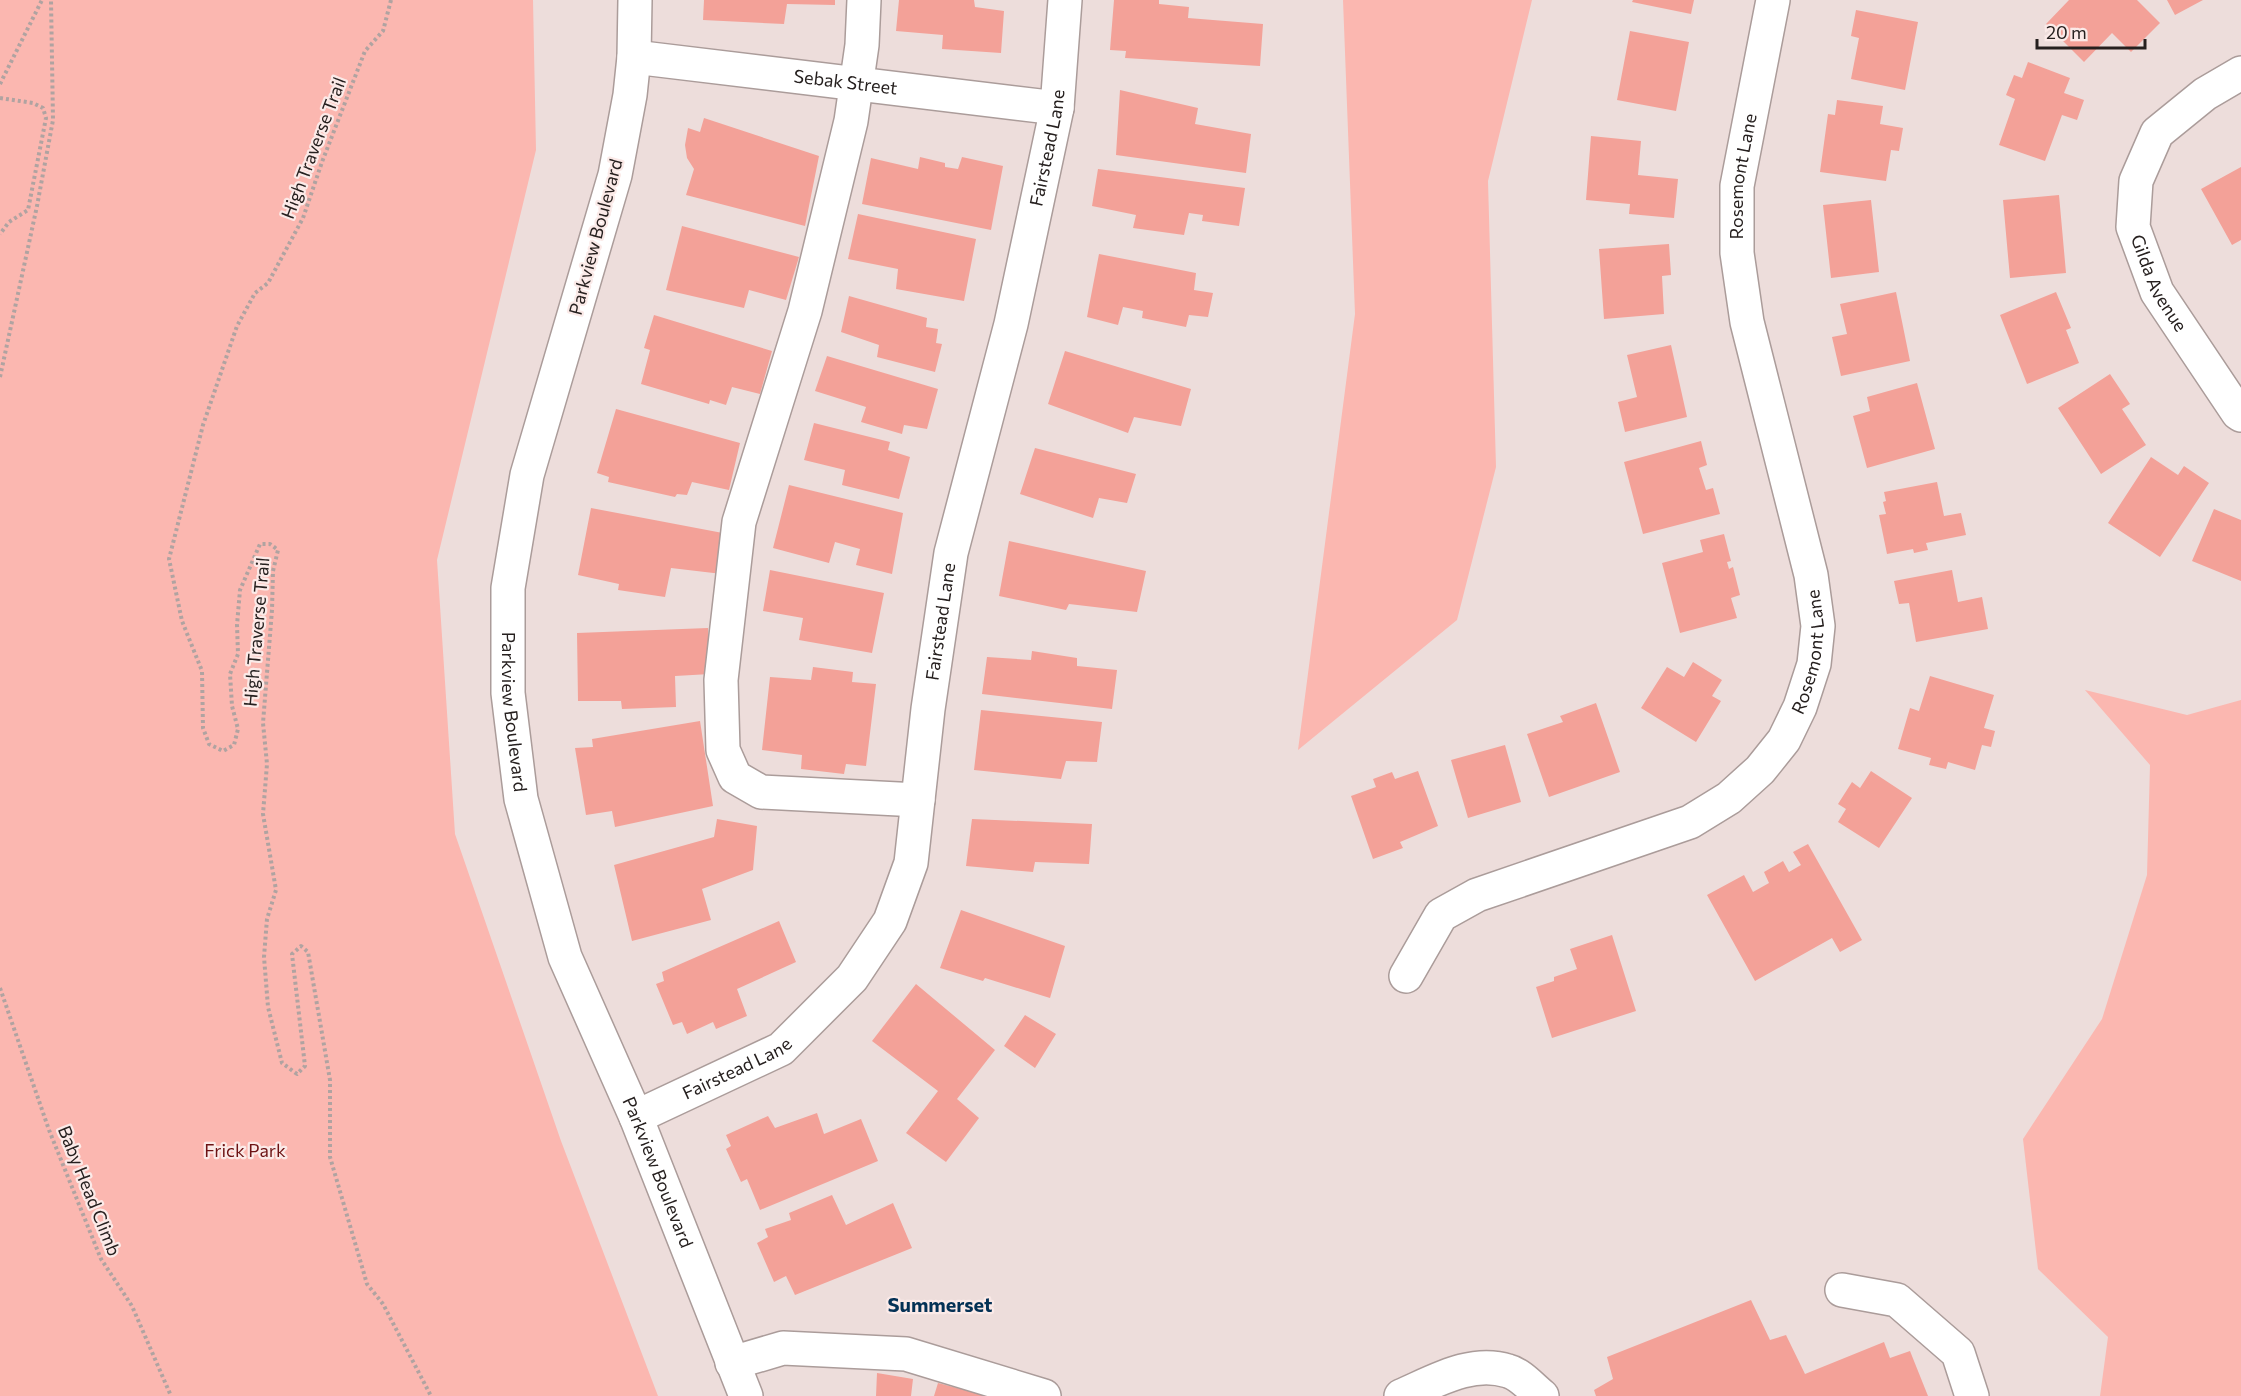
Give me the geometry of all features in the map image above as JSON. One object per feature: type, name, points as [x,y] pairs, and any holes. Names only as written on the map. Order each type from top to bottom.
[{"type":"street","name":"Parkview Boulevard","points":[[635,0],[634,57],[630,95],[615,175],[527,475],[508,588],[508,693],[521,799],[565,957],[636,1117],[746,1396]]},
{"type":"street","points":[[864,0],[862,45],[851,120],[805,311],[739,522],[722,680],[723,750],[735,777],[761,792],[918,800]]},
{"type":"street","name":"Fairstead Lane","points":[[636,1117],[781,1049],[852,978],[890,921],[911,863],[930,698],[951,553],[1011,324],[1057,108],[1065,0]]},
{"type":"street","name":"Rosemont Lane","points":[[1406,976],[1441,915],[1477,895],[1690,822],[1729,798],[1760,770],[1784,740],[1800,707],[1814,664],[1818,626],[1811,575],[1747,322],[1737,253],[1737,186],[1773,0]]},
{"type":"street","name":"Sebak Street","points":[[634,57],[1057,108]]},
{"type":"street","name":"Gilda Avenue","points":[[2241,73],[2205,94],[2157,134],[2136,181],[2133,226],[2157,292],[2241,415]]},
{"type":"street","points":[[1842,1290],[1897,1300],[1958,1353],[1972,1396]]},
{"type":"street","points":[[732,1363],[783,1348],[906,1354],[1044,1396]]},
{"type":"street","points":[[1401,1396],[1456,1373],[1481,1366],[1510,1371],[1542,1396]]},
{"type":"path","points":[[0,84],[42,0]]},
{"type":"path","points":[[0,377],[53,120],[51,0]]},
{"type":"path","name":"High Traverse Trail","points":[[391,0],[383,31],[365,51],[322,162],[303,219],[268,284],[255,293],[237,326],[203,425],[169,559],[182,621],[202,671],[203,728],[209,744],[223,751],[234,745],[238,729],[232,706],[230,675],[238,654],[237,625],[240,590],[260,544],[270,544],[278,550],[273,572],[263,723],[267,764],[263,814],[276,890],[267,919],[264,957],[268,1007],[282,1063],[297,1074],[305,1066],[292,954],[301,946],[308,952],[330,1080],[330,1157],[367,1284],[383,1304],[431,1396]]},
{"type":"path","points":[[0,98],[33,103],[43,108],[46,118],[36,179],[28,210],[9,222],[0,234]]},
{"type":"path","points":[[36,179],[37,206]]},
{"type":"path","name":"Baby Head Climb","points":[[0,988],[49,1130],[101,1259],[132,1306],[171,1396]]},
{"type":"green space","name":"Frick Park","points":[[0,0],[533,0],[536,150],[437,560],[455,834],[561,1141],[658,1396],[0,1396]]},
{"type":"green space","points":[[1343,0],[1532,0],[1488,181],[1496,467],[1457,620],[1298,750],[1355,314]]},
{"type":"green space","points":[[2085,690],[2187,715],[2241,700],[2241,1396],[2100,1396],[2108,1337],[2038,1269],[2023,1139],[2102,1019],[2147,875],[2150,765]]},
{"type":"building","points":[[704,0],[835,0],[835,5],[787,4],[784,24],[703,20]]},
{"type":"building","points":[[899,0],[974,0],[975,7],[1004,11],[1001,53],[942,49],[943,35],[896,31]]},
{"type":"building","points":[[1114,0],[1159,0],[1159,4],[1189,7],[1188,18],[1263,24],[1260,66],[1125,58],[1126,51],[1110,50]]},
{"type":"building","points":[[1633,0],[1694,0],[1691,14],[1632,2]]},
{"type":"building","points":[[2069,0],[2137,0],[2160,23],[2131,52],[2112,33],[2084,62],[2046,24]]},
{"type":"building","points":[[2167,0],[2203,0],[2175,15]]},
{"type":"building","points":[[1856,10],[1918,22],[1905,90],[1851,79],[1859,38],[1851,36]]},
{"type":"building","points":[[1630,31],[1689,42],[1676,111],[1617,100]]},
{"type":"building","points":[[2028,62],[2070,78],[2064,93],[2084,100],[2077,120],[2062,115],[2045,161],[1999,145],[2015,99],[2006,95],[2014,75],[2022,78]]},
{"type":"building","points":[[1120,90],[1198,108],[1195,124],[1251,134],[1246,173],[1116,155]]},
{"type":"building","points":[[1837,100],[1883,106],[1880,124],[1903,128],[1899,151],[1891,150],[1886,181],[1820,172],[1828,114],[1835,115]]},
{"type":"building","points":[[704,118],[819,156],[805,226],[686,195],[694,169],[687,158],[685,145],[688,128],[700,132]]},
{"type":"building","points":[[1591,136],[1641,141],[1638,175],[1678,179],[1674,218],[1629,214],[1630,204],[1586,200]]},
{"type":"building","points":[[920,157],[945,163],[945,167],[958,169],[962,157],[1003,166],[991,230],[862,204],[871,158],[918,169]]},
{"type":"building","points":[[2241,167],[2241,240],[2232,245],[2201,189]]},
{"type":"building","points":[[1098,169],[1245,188],[1239,226],[1202,221],[1203,215],[1189,213],[1184,235],[1133,228],[1136,215],[1092,206]]},
{"type":"building","points":[[2059,195],[2066,273],[2010,278],[2003,200]]},
{"type":"building","points":[[1871,200],[1879,272],[1831,278],[1823,205]]},
{"type":"building","points":[[858,214],[976,239],[964,301],[896,289],[898,269],[848,259]]},
{"type":"building","points":[[682,226],[799,257],[786,300],[749,290],[744,308],[666,290]]},
{"type":"building","points":[[1669,244],[1671,275],[1662,276],[1664,314],[1604,319],[1599,249]]},
{"type":"building","points":[[1099,254],[1196,273],[1194,290],[1213,293],[1208,317],[1189,315],[1186,327],[1142,318],[1143,311],[1123,307],[1118,325],[1087,317]]},
{"type":"building","points":[[1896,292],[1910,361],[1841,376],[1832,337],[1847,334],[1840,304]]},
{"type":"building","points":[[2056,292],[2071,328],[2066,330],[2079,363],[2027,384],[2000,315]]},
{"type":"building","points":[[849,296],[927,318],[926,327],[938,329],[936,343],[942,344],[935,372],[877,357],[879,345],[841,332]]},
{"type":"building","points":[[654,315],[772,351],[760,394],[732,387],[726,405],[710,400],[709,404],[641,384],[650,350],[644,348]]},
{"type":"building","points":[[1671,345],[1687,417],[1625,432],[1618,402],[1637,397],[1627,355]]},
{"type":"building","points":[[1065,351],[1191,389],[1181,426],[1134,417],[1128,433],[1048,404]]},
{"type":"building","points":[[827,356],[938,389],[927,429],[904,425],[902,434],[861,422],[866,407],[815,391]]},
{"type":"building","points":[[2110,374],[2130,404],[2122,409],[2146,445],[2101,474],[2058,408]]},
{"type":"building","points":[[1917,383],[1935,449],[1867,468],[1853,416],[1870,411],[1867,397]]},
{"type":"building","points":[[616,409],[740,443],[729,490],[692,482],[687,495],[677,494],[675,497],[608,482],[609,477],[597,473]]},
{"type":"building","points":[[814,423],[890,442],[888,450],[910,457],[899,499],[842,485],[845,470],[804,460]]},
{"type":"building","points":[[1701,441],[1707,465],[1699,468],[1706,490],[1713,488],[1720,514],[1643,534],[1624,462]]},
{"type":"building","points":[[1035,448],[1136,474],[1127,503],[1099,498],[1093,518],[1020,494]]},
{"type":"building","points":[[2151,457],[2178,475],[2184,466],[2209,483],[2160,557],[2108,523]]},
{"type":"building","points":[[1937,482],[1944,516],[1961,513],[1966,535],[1926,543],[1928,550],[1914,553],[1913,549],[1887,554],[1879,515],[1886,514],[1883,502],[1886,501],[1884,492]]},
{"type":"building","points":[[789,485],[903,513],[892,574],[856,565],[860,549],[835,542],[829,563],[773,548]]},
{"type":"building","points":[[591,508],[728,534],[722,574],[671,568],[665,597],[618,590],[619,584],[578,575]]},
{"type":"building","points":[[2214,509],[2241,520],[2241,581],[2192,561]]},
{"type":"building","points":[[1724,534],[1731,561],[1727,562],[1729,569],[1733,567],[1740,595],[1731,598],[1737,618],[1680,633],[1662,563],[1703,552],[1700,540]]},
{"type":"building","points":[[1009,541],[1146,571],[1137,612],[1069,604],[1066,610],[999,596]]},
{"type":"building","points":[[770,570],[884,593],[872,653],[799,640],[803,618],[763,611]]},
{"type":"building","points":[[1952,570],[1958,602],[1982,597],[1988,629],[1916,642],[1909,603],[1899,604],[1894,581]]},
{"type":"building","points":[[708,628],[710,674],[675,676],[676,707],[622,709],[621,701],[578,701],[577,633]]},
{"type":"building","points":[[1032,651],[1077,658],[1077,666],[1117,670],[1112,709],[982,694],[987,657],[1031,660]]},
{"type":"building","points":[[1693,662],[1722,680],[1712,696],[1721,701],[1696,742],[1641,708],[1667,667],[1684,677]]},
{"type":"building","points":[[813,667],[853,672],[852,682],[876,684],[866,766],[846,764],[844,774],[801,769],[802,755],[762,750],[770,677],[811,680]]},
{"type":"building","points":[[1930,676],[1994,695],[1984,728],[1995,731],[1991,747],[1982,745],[1975,770],[1948,762],[1946,769],[1929,765],[1931,758],[1898,749],[1910,708],[1919,711]]},
{"type":"building","points":[[1596,703],[1620,772],[1549,797],[1527,734],[1563,722],[1560,716]]},
{"type":"building","points":[[981,710],[1102,722],[1097,762],[1066,761],[1061,779],[974,770]]},
{"type":"building","points":[[700,721],[713,806],[615,827],[612,811],[586,815],[575,748],[593,747],[592,739]]},
{"type":"building","points":[[1505,745],[1521,802],[1468,818],[1451,760]]},
{"type":"building","points":[[1418,771],[1438,826],[1400,842],[1403,848],[1373,859],[1351,796],[1376,787],[1373,779],[1392,772],[1395,779]]},
{"type":"building","points":[[1871,771],[1912,798],[1879,848],[1838,822],[1846,809],[1838,804],[1852,782],[1860,788]]},
{"type":"building","points":[[717,819],[757,826],[753,870],[702,889],[711,920],[632,941],[614,865],[714,837]]},
{"type":"building","points":[[972,819],[1092,824],[1089,864],[1035,862],[1033,872],[966,866]]},
{"type":"building","points":[[1808,844],[1862,940],[1840,952],[1832,938],[1755,981],[1707,895],[1744,875],[1753,892],[1769,883],[1764,872],[1783,861],[1789,872],[1801,865],[1793,852]]},
{"type":"building","points":[[961,910],[1065,946],[1050,998],[985,978],[983,981],[940,968]]},
{"type":"building","points":[[779,921],[796,962],[737,989],[747,1016],[716,1029],[713,1022],[687,1034],[682,1022],[673,1025],[656,984],[664,981],[662,972]]},
{"type":"building","points":[[1612,935],[1636,1011],[1552,1038],[1536,987],[1554,981],[1554,977],[1577,969],[1570,949]]},
{"type":"building","points":[[916,984],[995,1050],[957,1099],[979,1118],[946,1162],[906,1133],[938,1091],[872,1041]]},
{"type":"building","points":[[1025,1015],[1056,1034],[1035,1068],[1004,1046]]},
{"type":"building","points":[[817,1113],[824,1134],[861,1119],[878,1161],[760,1210],[747,1179],[741,1182],[726,1149],[731,1146],[726,1135],[768,1116],[775,1128]]},
{"type":"building","points":[[832,1195],[846,1225],[893,1203],[912,1248],[795,1295],[786,1276],[774,1282],[757,1243],[768,1237],[765,1229],[791,1220],[789,1213]]},
{"type":"building","points":[[1751,1300],[1770,1340],[1786,1335],[1805,1374],[1884,1342],[1890,1358],[1910,1351],[1928,1396],[1596,1396],[1594,1390],[1613,1379],[1607,1357]]},
{"type":"building","points":[[877,1373],[913,1379],[911,1396],[876,1396]]},
{"type":"building","points":[[938,1383],[984,1395],[984,1396],[934,1396]]},
{"type":"district","name":"Summerset","points":[[940,1305]]}]
